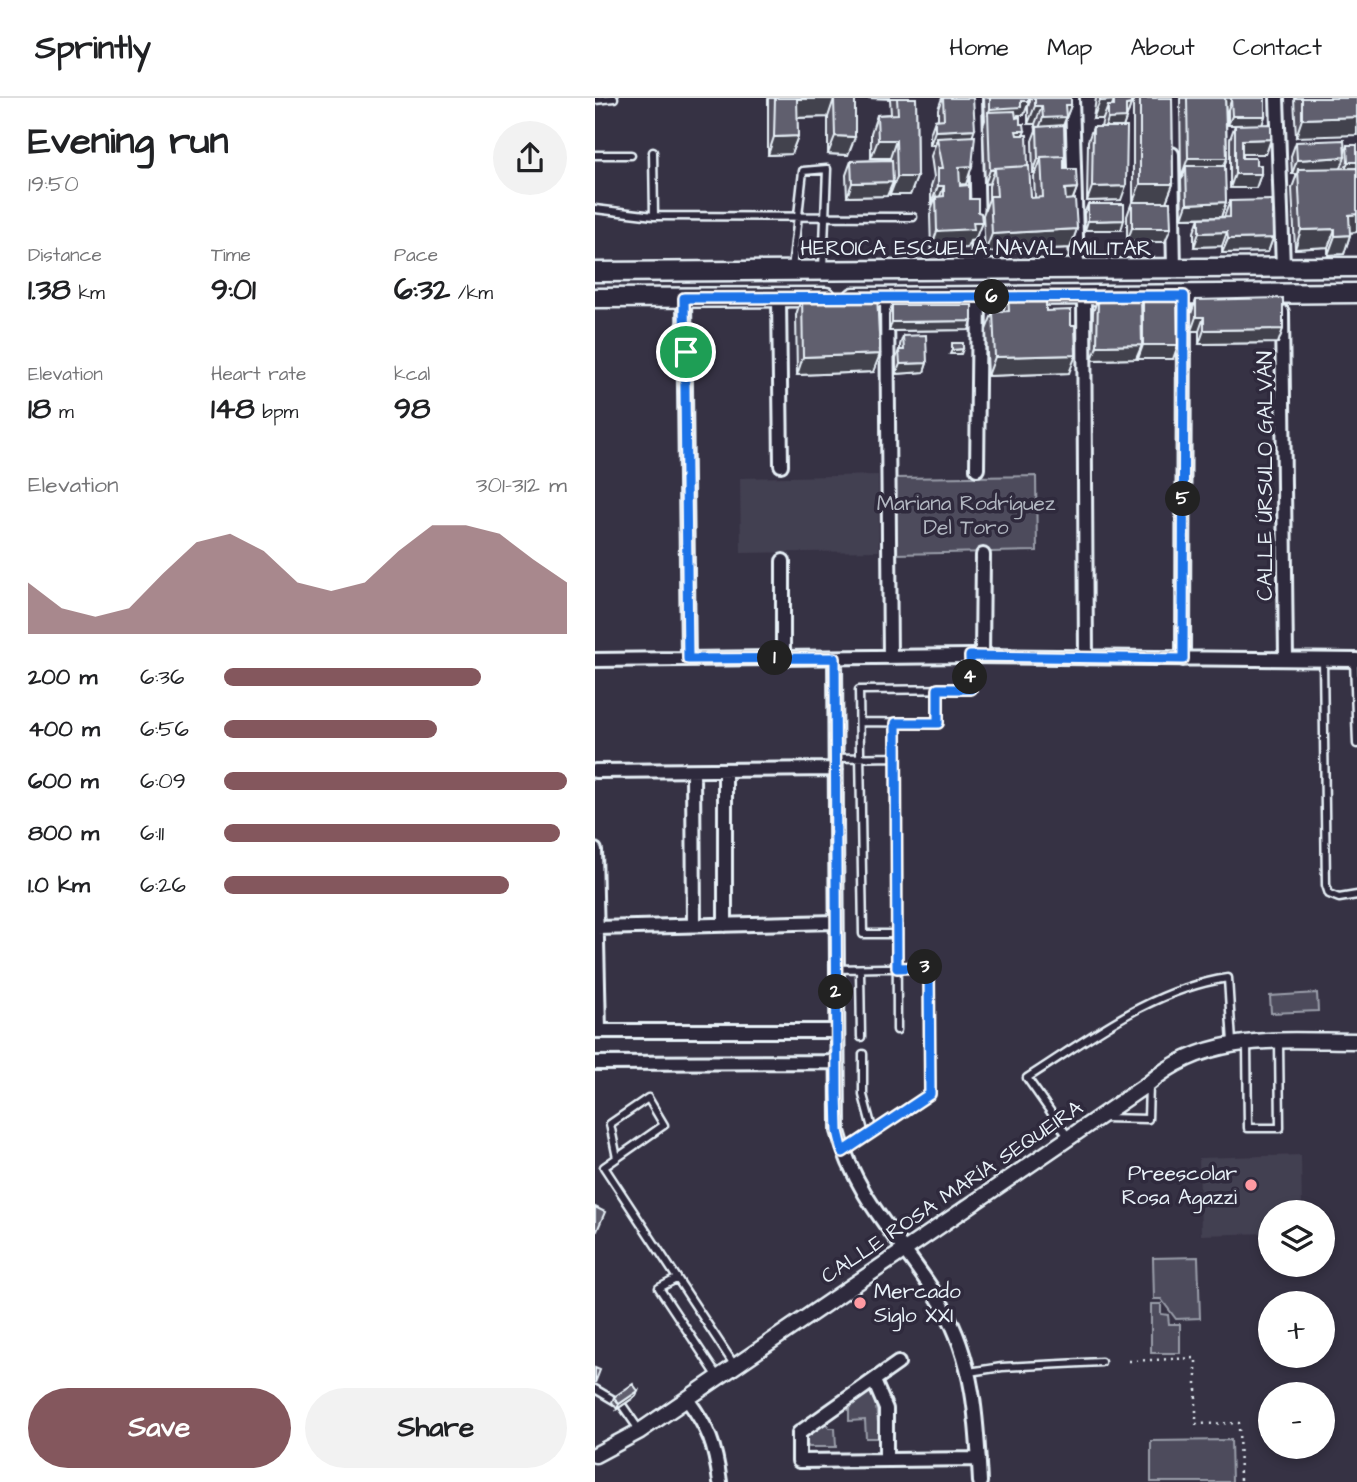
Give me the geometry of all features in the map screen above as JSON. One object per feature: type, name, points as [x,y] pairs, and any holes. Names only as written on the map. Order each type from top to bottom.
[{"type":"main road","name":"HEROICA ESCUELA NAVAL MILITAR","points":[[595,272],[1357,267]]},
{"type":"main road","points":[[595,298],[1357,293]]},
{"type":"street","points":[[975,98],[979,271]]},
{"type":"street","points":[[1072,98],[1077,270]]},
{"type":"street","points":[[1277,98],[1283,267]]},
{"type":"street","points":[[1172,139],[1174,270]]},
{"type":"street","name":"CALLE ÚRSULO GALVÁN","points":[[1282,294],[1286,658]]},
{"type":"street","points":[[1084,296],[1086,658]]},
{"type":"street","points":[[1183,659],[1184,296]]},
{"type":"street","points":[[887,297],[890,657]]},
{"type":"street","points":[[977,468],[979,297]]},
{"type":"street","points":[[684,298],[688,659]]},
{"type":"street","points":[[779,298],[781,465]]},
{"type":"street","points":[[976,656],[983,555]]},
{"type":"street","points":[[783,561],[783,658]]},
{"type":"street","points":[[595,660],[976,656],[1355,660]]},
{"type":"street","points":[[835,658],[838,1131],[852,1175],[941,1304],[969,1373],[980,1482]]},
{"type":"street","points":[[595,771],[693,771],[835,764]]},
{"type":"street","points":[[725,770],[725,925]]},
{"type":"street","points":[[693,771],[694,925]]},
{"type":"street","points":[[595,849],[597,1031],[837,1031]]},
{"type":"street","points":[[597,928],[836,922]]},
{"type":"street","name":"CALLE ROSA MARÍA SEQUEIRA","points":[[595,1455],[639,1431],[687,1399],[1149,1083],[1168,1066],[1189,1056],[1232,1043],[1357,1041]]},
{"type":"street","points":[[595,1063],[837,1062]]},
{"type":"street","points":[[898,1363],[799,1433],[799,1461],[979,1459]]},
{"type":"street","points":[[874,1381],[886,1409],[886,1460]]},
{"type":"street","points":[[687,1399],[710,1433],[716,1449],[720,1482]]},
{"type":"lane","points":[[595,100],[614,98]]},
{"type":"lane","points":[[653,152],[655,216]]},
{"type":"lane","points":[[595,155],[631,155]]},
{"type":"lane","points":[[792,271],[803,171],[827,169],[823,271]]},
{"type":"lane","points":[[595,209],[655,216],[913,217]]},
{"type":"lane","points":[[897,934],[863,934],[859,690],[971,689],[976,656]]},
{"type":"lane","points":[[1323,659],[1326,885],[1329,894],[1339,898],[1357,895]]},
{"type":"lane","points":[[1355,660],[1357,744]]},
{"type":"lane","points":[[860,722],[938,723],[938,689]]},
{"type":"lane","points":[[896,723],[897,1030]]},
{"type":"lane","points":[[835,764],[860,757],[896,757]]},
{"type":"lane","points":[[836,969],[929,967],[930,1094],[843,1152]]},
{"type":"lane","points":[[860,969],[861,1037]]},
{"type":"lane","points":[[1069,1138],[1027,1078],[1143,1006],[1175,990],[1228,978],[1232,1043]]},
{"type":"lane","points":[[1247,1042],[1248,1128],[1280,1128],[1279,1042]]},
{"type":"lane","points":[[863,1054],[863,1095],[873,1132]]},
{"type":"lane","points":[[1098,1118],[1148,1119],[1149,1083]]},
{"type":"lane","points":[[617,1158],[610,1124],[648,1098],[664,1125],[617,1158],[604,1167],[735,1366]]},
{"type":"lane","points":[[676,1279],[659,1288],[718,1377]]},
{"type":"lane","points":[[969,1373],[1002,1367],[1101,1362]]},
{"type":"lane","points":[[595,1389],[622,1405],[639,1431]]},
{"type":"path","points":[[1129,1360],[1196,1358],[1196,1424],[1239,1423],[1240,1482]]},
{"type":"shaded area","points":[[878,475],[879,551],[741,553],[740,478]]},
{"type":"shaded area","name":"Preescolar Rosa Agazzi","points":[[1301,1155],[1302,1200],[1258,1200],[1258,1233],[1201,1235],[1199,1158]]},
{"type":"green space","name":"Mariana Rodríguez Del Toro","points":[[1036,476],[1037,551],[896,554],[895,478]]},
{"type":"green space","points":[[1317,993],[1318,1011],[1271,1013],[1270,996]]},
{"type":"green space","points":[[1198,1257],[1200,1318],[1176,1319],[1161,1299],[1154,1299],[1153,1258]]},
{"type":"green space","points":[[1151,1304],[1161,1304],[1161,1314],[1168,1315],[1169,1324],[1180,1324],[1180,1353],[1151,1353]]},
{"type":"green space","points":[[870,1389],[874,1391],[880,1438],[866,1438],[865,1420],[849,1421],[849,1400]]},
{"type":"green space","points":[[823,1418],[829,1428],[835,1428],[836,1447],[809,1447],[805,1443],[806,1433]]},
{"type":"green space","points":[[1231,1440],[1232,1482],[1151,1482],[1151,1441]]},
{"type":"building","points":[[775,98],[855,98],[855,137],[835,136],[834,99],[797,99],[798,136],[774,137]]},
{"type":"building","points":[[897,98],[916,98],[917,177],[897,177],[896,140],[878,140],[877,115],[898,114]]},
{"type":"building","points":[[943,98],[973,98],[975,129],[935,131],[935,120],[944,119]]},
{"type":"building","points":[[990,98],[1029,98],[1029,101],[1021,101],[1021,107],[990,109]]},
{"type":"building","points":[[1035,98],[1071,98],[1071,105],[1065,105],[1066,117],[1043,118],[1042,106],[1035,106]]},
{"type":"building","points":[[1100,98],[1131,98],[1131,104],[1126,105],[1126,118],[1108,119],[1108,106],[1114,106],[1114,100],[1100,101]]},
{"type":"building","points":[[1140,98],[1172,98],[1173,184],[1140,184]]},
{"type":"building","points":[[1187,98],[1225,98],[1227,158],[1188,158]]},
{"type":"building","points":[[1231,98],[1265,98],[1265,116],[1232,116]]},
{"type":"building","points":[[1302,98],[1357,98],[1357,117],[1302,119]]},
{"type":"building","points":[[1015,111],[1016,118],[1020,117],[1020,124],[1024,124],[1025,131],[1016,131],[1017,135],[1027,135],[1028,166],[990,170],[988,112]]},
{"type":"building","points":[[1271,124],[1271,139],[1242,140],[1242,158],[1256,158],[1256,165],[1261,165],[1261,174],[1235,174],[1235,125]]},
{"type":"building","points":[[1064,125],[1065,158],[1038,159],[1037,127]]},
{"type":"building","points":[[1093,127],[1127,127],[1126,186],[1092,187]]},
{"type":"building","points":[[975,136],[972,166],[959,167],[960,186],[969,185],[969,199],[978,199],[978,212],[981,213],[982,222],[973,222],[974,229],[937,231],[936,197],[944,196],[944,186],[938,186],[938,168],[943,168],[937,138]]},
{"type":"building","points":[[1344,140],[1345,157],[1297,160],[1296,142]]},
{"type":"building","points":[[1347,145],[1357,145],[1357,162],[1348,162]]},
{"type":"building","points":[[1064,156],[1064,169],[1076,169],[1077,188],[1065,189],[1066,200],[1075,199],[1077,229],[992,234],[990,196],[997,196],[995,168],[1029,166],[1031,198],[1043,197],[1041,157]]},
{"type":"building","points":[[892,160],[893,182],[852,183],[851,161]]},
{"type":"building","points":[[1186,166],[1225,166],[1226,202],[1187,204]]},
{"type":"building","points":[[1357,168],[1357,214],[1349,215],[1350,235],[1335,236],[1335,229],[1301,230],[1298,169]]},
{"type":"building","points":[[1272,200],[1273,238],[1228,239],[1227,232],[1199,233],[1199,218],[1230,217],[1230,201]]},
{"type":"building","points":[[1132,202],[1170,202],[1171,228],[1132,228]]},
{"type":"building","points":[[1088,204],[1124,204],[1124,220],[1088,221]]},
{"type":"building","points":[[877,295],[880,354],[803,357],[802,296]]},
{"type":"building","points":[[1046,295],[1046,311],[1071,310],[1071,325],[1075,325],[1076,355],[995,357],[993,312],[1009,311],[1008,296]]},
{"type":"building","points":[[1141,297],[1142,345],[1097,346],[1098,298]]},
{"type":"building","points":[[1143,297],[1177,297],[1178,345],[1143,345]]},
{"type":"building","points":[[1283,298],[1283,329],[1204,330],[1204,317],[1196,317],[1196,300]]},
{"type":"building","points":[[892,305],[972,305],[972,321],[892,322]]},
{"type":"building","points":[[926,335],[927,363],[900,364],[899,350],[904,350],[903,336]]},
{"type":"building","points":[[952,343],[963,343],[963,349],[952,350]]},
{"type":"building","points":[[595,1207],[605,1212],[597,1231],[595,1230]]},
{"type":"building","points":[[595,1368],[600,1370],[595,1383]]},
{"type":"building","points":[[633,1384],[638,1391],[619,1404],[614,1397]]},
{"type":"place","name":"Preescolar Rosa Agazzi","points":[[1251,1185]]},
{"type":"place","name":"Mercado Siglo XXI","points":[[860,1303]]},
{"type":"route","points":[[1184,296],[1183,659],[970,656],[971,689],[938,689],[938,723],[896,723],[897,968],[929,967],[930,1094],[843,1152],[838,1131],[837,1094],[835,658],[688,659],[686,352],[684,298],[1184,296]]}]
